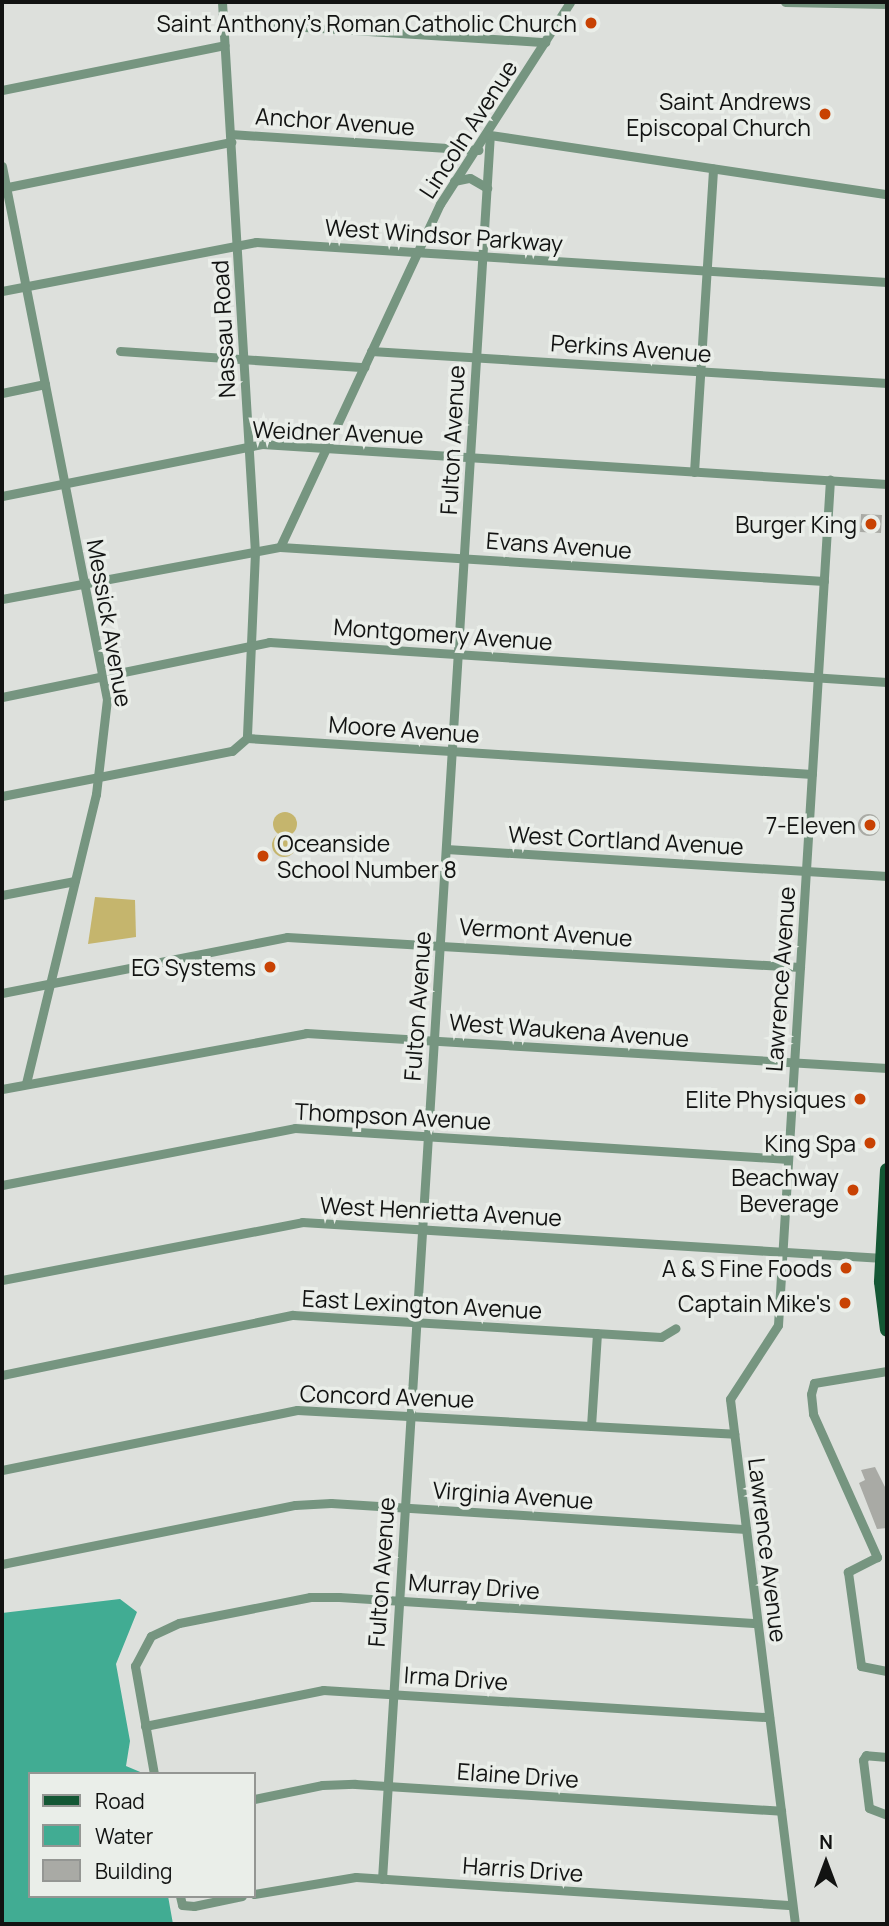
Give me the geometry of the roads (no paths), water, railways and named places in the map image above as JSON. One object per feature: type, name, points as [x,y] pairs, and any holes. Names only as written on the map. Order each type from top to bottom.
[{"type":"main road","points":[[887,1170],[884,1251],[887,1330]]},
{"type":"street","name":"Nassau Road","points":[[222,2],[255,552],[253,648],[247,738]]},
{"type":"street","name":"Lincoln Avenue","points":[[280,547],[453,181],[490,135],[570,2]]},
{"type":"street","points":[[785,2],[887,4]]},
{"type":"street","points":[[224,22],[545,42]]},
{"type":"street","points":[[2,90],[225,45]]},
{"type":"street","points":[[490,135],[887,194]]},
{"type":"street","name":"Fulton Avenue","points":[[382,1879],[490,135]]},
{"type":"street","name":"Anchor Avenue","points":[[4,188],[231,138],[478,150]]},
{"type":"street","name":"Messick Avenue","points":[[2,166],[4,188],[26,286],[103,677],[107,727],[99,777],[26,1084]]},
{"type":"street","points":[[694,472],[713,169]]},
{"type":"street","points":[[453,181],[470,178],[487,188]]},
{"type":"street","name":"West Windsor Parkway","points":[[2,291],[237,244],[887,282]]},
{"type":"street","points":[[120,351],[364,367]]},
{"type":"street","name":"Perkins Avenue","points":[[371,351],[887,383]]},
{"type":"street","points":[[2,393],[45,384]]},
{"type":"street","name":"Weidner Avenue","points":[[2,496],[249,446],[326,448],[887,484]]},
{"type":"street","name":"Lawrence Avenue","points":[[795,1924],[734,1434],[732,1392],[778,1325],[830,480]]},
{"type":"street","name":"Evans Avenue","points":[[2,598],[280,547],[824,581]]},
{"type":"street","name":"Montgomery Avenue","points":[[2,697],[253,648],[269,642],[887,682]]},
{"type":"street","points":[[2,796],[232,751],[247,738]]},
{"type":"street","name":"Moore Avenue","points":[[247,738],[812,774]]},
{"type":"street","name":"West Cortland Avenue","points":[[446,849],[887,876]]},
{"type":"street","points":[[2,895],[75,881]]},
{"type":"street","name":"Vermont Avenue","points":[[2,993],[287,937],[800,967]]},
{"type":"street","name":"West Waukena Avenue","points":[[2,1089],[285,1034],[887,1068]]},
{"type":"street","name":"Thompson Avenue","points":[[2,1185],[283,1129],[788,1158]]},
{"type":"street","name":"West Henrietta Avenue","points":[[2,1280],[287,1223],[783,1251],[884,1251]]},
{"type":"street","name":"East Lexington Avenue","points":[[2,1375],[293,1315],[661,1337],[676,1328]]},
{"type":"street","points":[[592,1426],[597,1333]]},
{"type":"street","points":[[887,1371],[814,1382],[811,1394],[813,1414],[877,1557],[848,1572],[861,1666],[887,1671]]},
{"type":"street","name":"Concord Avenue","points":[[2,1470],[297,1410],[734,1434]]},
{"type":"street","name":"Virginia Avenue","points":[[2,1564],[295,1505],[405,1508],[746,1529]]},
{"type":"street","name":"Murray Drive","points":[[145,1726],[135,1666],[151,1636],[179,1623],[310,1597],[399,1600],[757,1623]]},
{"type":"street","name":"Irma Drive","points":[[145,1726],[315,1691],[393,1693],[769,1717]]},
{"type":"street","points":[[145,1726],[154,1772]]},
{"type":"street","points":[[887,1757],[866,1755],[863,1760],[869,1808],[887,1815]]},
{"type":"street","name":"Elaine Drive","points":[[256,1799],[322,1784],[780,1811]]},
{"type":"street","name":"Harris Drive","points":[[256,1894],[333,1878],[382,1879],[792,1905]]},
{"type":"street","points":[[180,1898],[182,1905],[190,1906],[232,1898]]},
{"type":"water","points":[[120,1599],[137,1612],[116,1664],[130,1741],[126,1766],[140,1772],[28,1772],[28,1898],[168,1898],[173,1924],[2,1924],[2,1613]]},
{"type":"place","name":"Saint Anthony's Roman Catholic Church","points":[[591,23]]},
{"type":"place","name":"Saint Andrews Episcopal Church","points":[[825,114]]},
{"type":"place","name":"Burger King","points":[[871,524]]},
{"type":"place","name":"7-Eleven","points":[[870,825]]},
{"type":"place","name":"Oceanside School Number 8","points":[[263,856]]},
{"type":"place","name":"EG Systems","points":[[270,967]]},
{"type":"place","name":"Elite Physiques","points":[[860,1099]]},
{"type":"place","name":"King Spa","points":[[870,1143]]},
{"type":"place","name":"Beachway Beverage","points":[[853,1190]]},
{"type":"place","name":"A & S Fine Foods","points":[[846,1268]]},
{"type":"place","name":"Captain Mike's","points":[[845,1303]]}]
